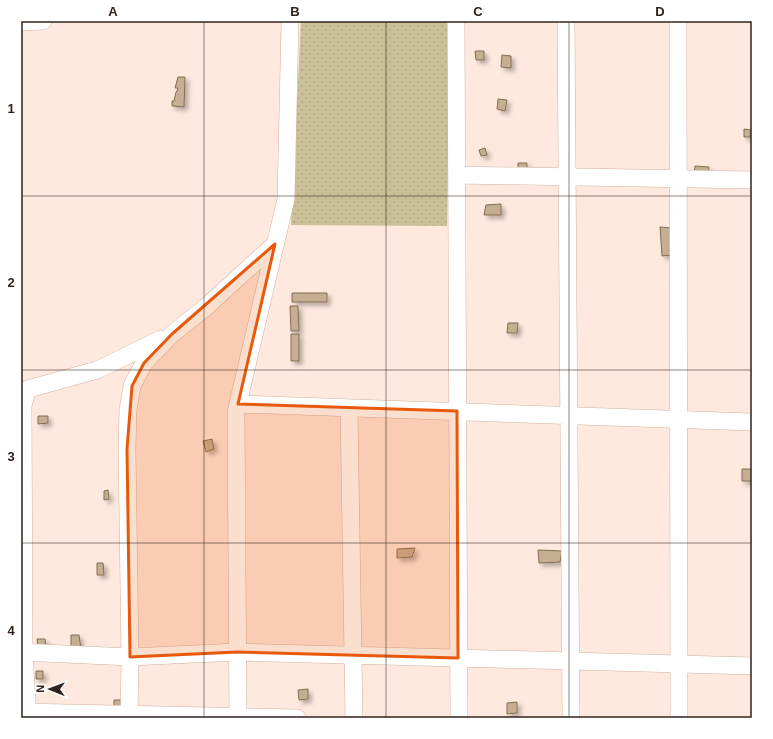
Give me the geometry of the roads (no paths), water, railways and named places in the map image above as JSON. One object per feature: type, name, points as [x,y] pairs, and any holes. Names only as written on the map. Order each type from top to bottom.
[{"type":"street","points":[[21,22],[43,21]]},
{"type":"street","points":[[238,717],[236,412],[286,198],[290,21]]},
{"type":"street","points":[[456,21],[459,718]]},
{"type":"street","points":[[566,21],[571,718]]},
{"type":"street","points":[[678,21],[679,718]]},
{"type":"street","points":[[457,174],[752,180]]},
{"type":"street","points":[[129,716],[128,410],[132,386],[144,363],[172,334],[206,307],[275,244]]},
{"type":"street","points":[[172,334],[97,370],[28,390],[23,405],[22,652],[26,714],[297,718]]},
{"type":"street","points":[[238,404],[752,422]]},
{"type":"street","points":[[349,408],[354,718]]},
{"type":"street","points":[[22,652],[130,657],[237,652],[752,666]]}]
